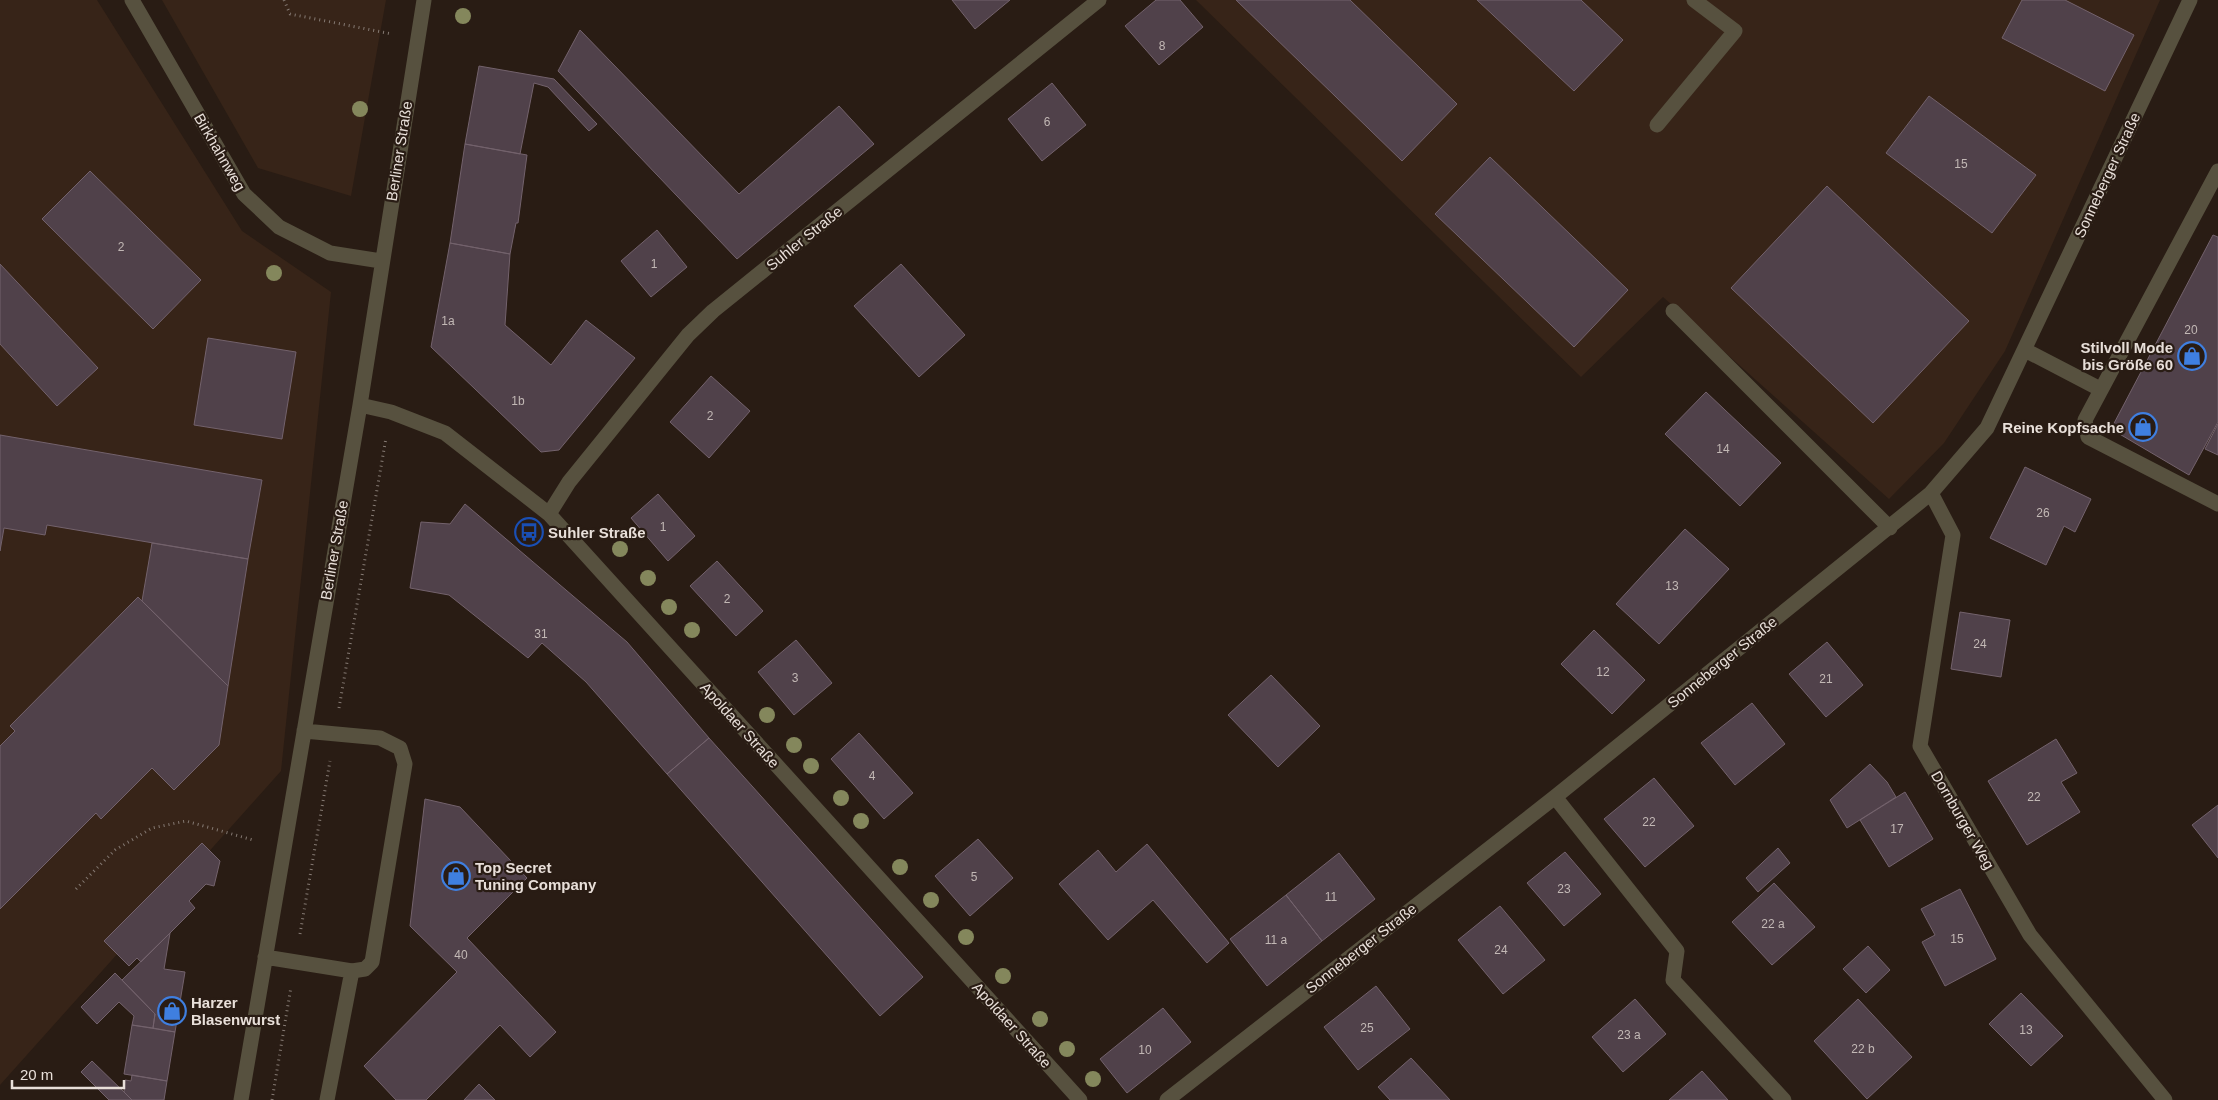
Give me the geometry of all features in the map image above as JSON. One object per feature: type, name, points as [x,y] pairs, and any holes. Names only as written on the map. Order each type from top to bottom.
[{"type":"street","name":"Birkhahnweg","points":[[132,0],[244,194],[279,228],[330,253],[381,261]]},
{"type":"street","name":"Berliner Straße","points":[[241,1100],[360,405],[381,261],[424,0]]},
{"type":"street","name":"Suhler Straße","points":[[549,514],[569,482],[682,343],[713,311],[1099,0]]},
{"type":"street","points":[[1657,125],[1735,31],[1694,0]]},
{"type":"street","name":"Sonneberger Straße","points":[[1167,1100],[1554,797],[1890,528],[1931,493],[1987,428],[2190,0]]},
{"type":"street","points":[[2218,171],[2085,420],[2088,437],[2218,504]]},
{"type":"street","points":[[1673,311],[1890,528]]},
{"type":"street","points":[[2025,350],[2100,389]]},
{"type":"street","name":"Apoldaer Straße","points":[[360,405],[391,412],[445,433],[549,514],[1080,1100]]},
{"type":"street","name":"Dornburger Weg","points":[[1931,493],[1953,535],[1920,746],[2030,935],[2165,1100]]},
{"type":"street","points":[[265,958],[352,971],[365,969],[372,962],[405,764],[400,748],[380,738],[304,731]]},
{"type":"street","points":[[1554,797],[1677,951],[1673,980],[1784,1100]]},
{"type":"street","points":[[327,1100],[352,971]]},
{"type":"path","points":[[284,0],[290,14],[387,33]]},
{"type":"path","points":[[76,889],[115,850],[152,828],[186,821],[253,840]]},
{"type":"shaded area","points":[[0,0],[97,0],[242,231],[331,292],[281,771],[0,1085]]},
{"type":"shaded area","points":[[162,0],[386,0],[351,196],[258,168]]},
{"type":"shaded area","points":[[1196,0],[2160,0],[2005,351],[1944,443],[1889,499],[1663,297],[1581,377]]},
{"type":"building","points":[[952,0],[1010,0],[975,29]]},
{"type":"building","points":[[1156,0],[1180,0],[1203,27],[1159,65],[1125,26]]},
{"type":"building","points":[[1236,0],[1350,0],[1457,104],[1402,161]]},
{"type":"building","points":[[1477,0],[1581,0],[1623,40],[1574,91]]},
{"type":"building","points":[[2022,0],[2065,0],[2134,35],[2105,91],[2002,38]]},
{"type":"building","points":[[580,30],[739,194],[839,106],[874,144],[737,259],[558,71]]},
{"type":"building","points":[[479,66],[554,79],[597,124],[589,131],[548,87],[534,83],[520,154],[465,144]]},
{"type":"building","points":[[1052,83],[1086,125],[1042,161],[1008,119]]},
{"type":"building","points":[[1929,96],[2036,175],[1992,233],[1886,153]]},
{"type":"building","points":[[465,144],[527,155],[518,223],[516,223],[510,254],[450,243]]},
{"type":"building","points":[[1490,157],[1628,290],[1574,347],[1435,214]]},
{"type":"building","points":[[90,171],[201,280],[153,329],[42,219]]},
{"type":"building","points":[[1827,186],[1969,321],[1873,423],[1731,288]]},
{"type":"building","points":[[657,230],[687,267],[651,297],[621,261]]},
{"type":"building","points":[[2213,235],[2218,237],[2218,422],[2189,475],[2111,429]]},
{"type":"building","points":[[450,243],[510,254],[505,325],[551,365],[586,320],[635,358],[559,450],[541,452],[431,347]]},
{"type":"building","points":[[0,264],[98,368],[57,406],[0,344]]},
{"type":"building","points":[[901,264],[965,335],[919,377],[854,306]]},
{"type":"building","points":[[208,338],[296,352],[282,439],[194,425]]},
{"type":"building","points":[[711,376],[750,411],[709,458],[670,422]]},
{"type":"building","points":[[1706,392],[1781,463],[1740,506],[1665,434]]},
{"type":"building","points":[[2218,424],[2218,455],[2205,449]]},
{"type":"building","points":[[0,435],[262,480],[248,559],[47,525],[45,535],[4,528],[0,551]]},
{"type":"building","points":[[2025,467],[2091,499],[2075,532],[2064,526],[2046,565],[1990,538]]},
{"type":"building","points":[[658,494],[695,536],[668,561],[631,518]]},
{"type":"building","points":[[465,504],[627,642],[709,738],[667,774],[586,682],[542,643],[528,658],[449,595],[410,588],[421,522],[450,524]]},
{"type":"building","points":[[1685,529],[1729,569],[1659,644],[1616,604]]},
{"type":"building","points":[[152,543],[248,559],[228,686],[142,601]]},
{"type":"building","points":[[717,561],[763,611],[736,636],[690,586]]},
{"type":"building","points":[[138,597],[228,686],[219,745],[174,790],[152,768],[101,819],[96,813],[0,909],[0,746],[15,731],[10,726]]},
{"type":"building","points":[[1960,612],[2010,620],[2001,677],[1951,669]]},
{"type":"building","points":[[1594,630],[1645,680],[1612,714],[1561,664]]},
{"type":"building","points":[[796,640],[832,683],[794,715],[758,672]]},
{"type":"building","points":[[1827,642],[1863,685],[1826,717],[1789,674]]},
{"type":"building","points":[[1271,675],[1320,726],[1278,767],[1228,715]]},
{"type":"building","points":[[1752,703],[1785,744],[1735,785],[1701,743]]},
{"type":"building","points":[[859,733],[913,793],[884,819],[831,759]]},
{"type":"building","points":[[709,738],[923,977],[880,1016],[667,774]]},
{"type":"building","points":[[2056,739],[2077,773],[2061,782],[2080,812],[2027,845],[1988,781]]},
{"type":"building","points":[[1870,764],[1887,782],[1896,797],[1847,828],[1830,800]]},
{"type":"building","points":[[1654,778],[1694,826],[1645,867],[1604,819]]},
{"type":"building","points":[[1905,792],[1933,839],[1889,867],[1860,820]]},
{"type":"building","points":[[425,799],[460,807],[527,878],[467,938],[556,1032],[530,1057],[500,1025],[426,1100],[396,1100],[364,1066],[457,972],[410,926]]},
{"type":"building","points":[[2218,805],[2218,858],[2192,825]]},
{"type":"building","points":[[978,839],[1013,878],[970,916],[935,876]]},
{"type":"building","points":[[202,843],[220,861],[214,886],[206,884],[189,901],[195,908],[141,962],[137,958],[129,966],[104,941]]},
{"type":"building","points":[[1147,844],[1229,943],[1207,963],[1153,900],[1108,940],[1059,884],[1098,850],[1116,872]]},
{"type":"building","points":[[1778,848],[1790,863],[1758,892],[1746,878]]},
{"type":"building","points":[[1565,852],[1601,894],[1564,926],[1527,883]]},
{"type":"building","points":[[1339,853],[1375,899],[1322,941],[1286,895]]},
{"type":"building","points":[[1774,883],[1815,927],[1772,965],[1732,922]]},
{"type":"building","points":[[1960,889],[1996,959],[1945,986],[1922,942],[1935,935],[1921,909]]},
{"type":"building","points":[[1286,895],[1322,941],[1267,986],[1230,939]]},
{"type":"building","points":[[1500,906],[1545,960],[1503,994],[1458,940]]},
{"type":"building","points":[[170,933],[164,969],[185,972],[175,1032],[153,1028],[155,1014],[122,980]]},
{"type":"building","points":[[1868,946],[1890,970],[1866,993],[1843,969]]},
{"type":"building","points":[[115,973],[155,1014],[153,1028],[132,1025],[134,1016],[119,1002],[97,1024],[81,1007]]},
{"type":"building","points":[[1376,986],[1410,1029],[1358,1070],[1324,1027]]},
{"type":"building","points":[[2021,993],[2063,1036],[2031,1066],[1989,1024]]},
{"type":"building","points":[[1635,999],[1666,1034],[1623,1072],[1592,1037]]},
{"type":"building","points":[[1858,999],[1912,1057],[1867,1099],[1814,1041]]},
{"type":"building","points":[[1163,1008],[1191,1042],[1127,1093],[1100,1059]]},
{"type":"building","points":[[132,1025],[175,1032],[167,1081],[124,1074]]},
{"type":"building","points":[[1411,1058],[1450,1100],[1390,1100],[1378,1087]]},
{"type":"building","points":[[92,1061],[132,1100],[109,1100],[81,1072]]},
{"type":"building","points":[[1702,1071],[1728,1100],[1669,1100]]},
{"type":"building","points":[[132,1075],[167,1081],[164,1100],[132,1100],[124,1092],[125,1080],[131,1081]]},
{"type":"building","points":[[479,1084],[495,1100],[464,1100]]},
{"type":"place","name":"Stilvoll Mode bis Größe 60","points":[[2192,356]]},
{"type":"place","name":"Reine Kopfsache","points":[[2143,427]]},
{"type":"place","name":"Suhler Straße","points":[[529,532]]},
{"type":"place","name":"Top Secret Tuning Company","points":[[456,876]]},
{"type":"place","name":"Harzer Blasenwurst","points":[[172,1011]]}]
